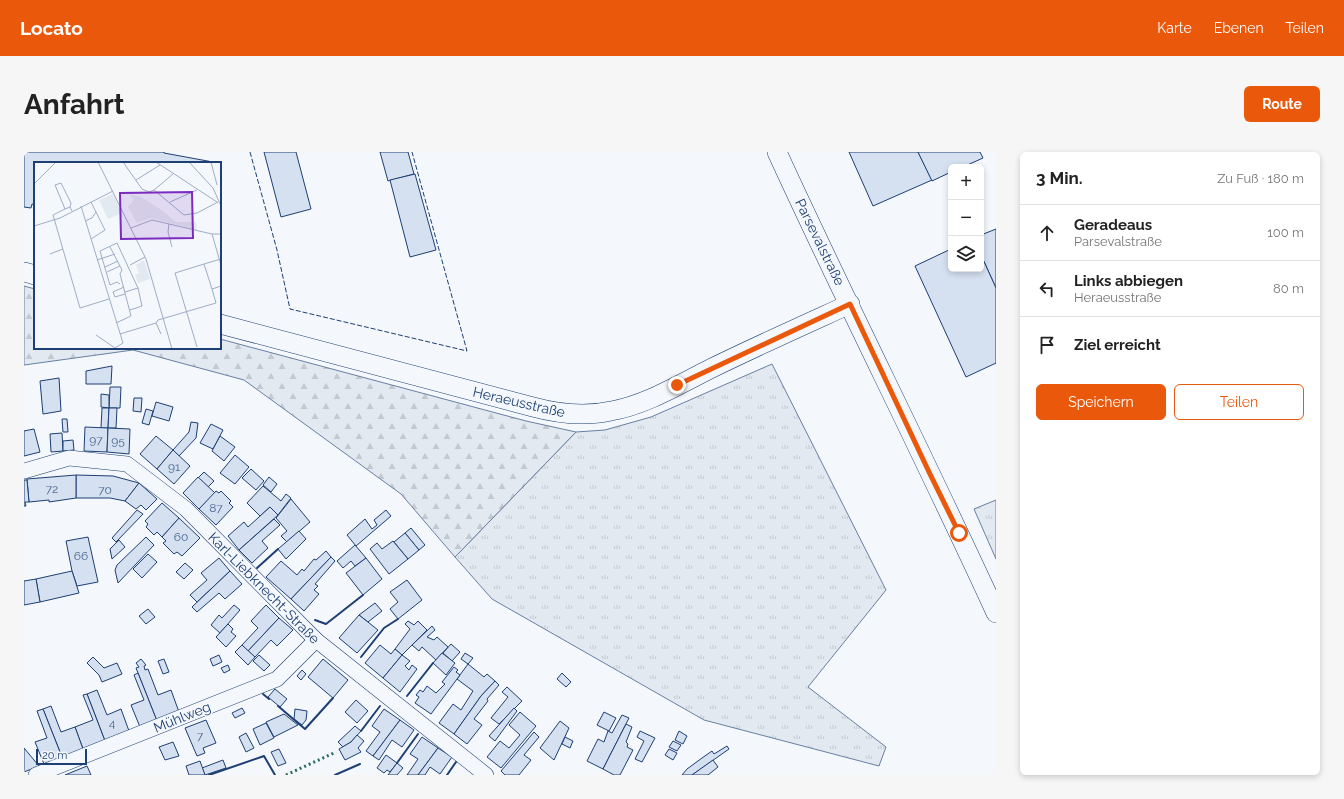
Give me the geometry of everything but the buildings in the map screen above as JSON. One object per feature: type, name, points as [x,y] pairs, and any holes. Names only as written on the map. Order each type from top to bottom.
[{"type":"street","name":"Parsevalstraße","points":[[777,152],[996,613]]},
{"type":"street","points":[[24,272],[34,275]]},
{"type":"street","name":"Heraeusstraße","points":[[221,324],[546,410],[564,414],[581,415],[611,411],[646,400],[745,352],[850,304]]},
{"type":"street","name":"Karl-Liebknecht-Straße","points":[[24,471],[69,458],[127,464],[186,509],[316,640],[486,775]]},
{"type":"street","name":"Mühlweg","points":[[36,775],[277,679],[316,640]]},
{"type":"green space","points":[[24,286],[34,289],[34,349],[221,349],[221,339],[526,421],[576,432],[455,557],[401,494],[244,380],[133,350],[24,365]]},
{"type":"green space","points":[[772,364],[886,590],[808,687],[886,747],[879,766],[704,720],[492,599],[455,557],[576,432],[605,430],[651,417]]},
{"type":"green space","points":[[996,500],[996,559],[974,509]]},
{"type":"hedge","points":[[286,775],[336,752]]},
{"type":"fence","points":[[250,152],[277,250],[290,309],[467,351],[412,152]]},
{"type":"wall","points":[[257,568],[278,549]]},
{"type":"wall","points":[[315,620],[326,624],[363,595]]},
{"type":"wall","points":[[361,657],[384,628],[398,619]]},
{"type":"wall","points":[[407,696],[433,663]]},
{"type":"wall","points":[[263,694],[269,699]]},
{"type":"wall","points":[[278,706],[305,729],[333,698]]},
{"type":"wall","points":[[361,731],[380,706]]},
{"type":"wall","points":[[397,763],[418,734]]},
{"type":"wall","points":[[209,775],[264,756],[275,775]]},
{"type":"wall","points":[[447,775],[456,762]]},
{"type":"wall","points":[[335,775],[360,764]]},
{"type":"route","points":[[677,385],[850,304],[959,533]]}]
